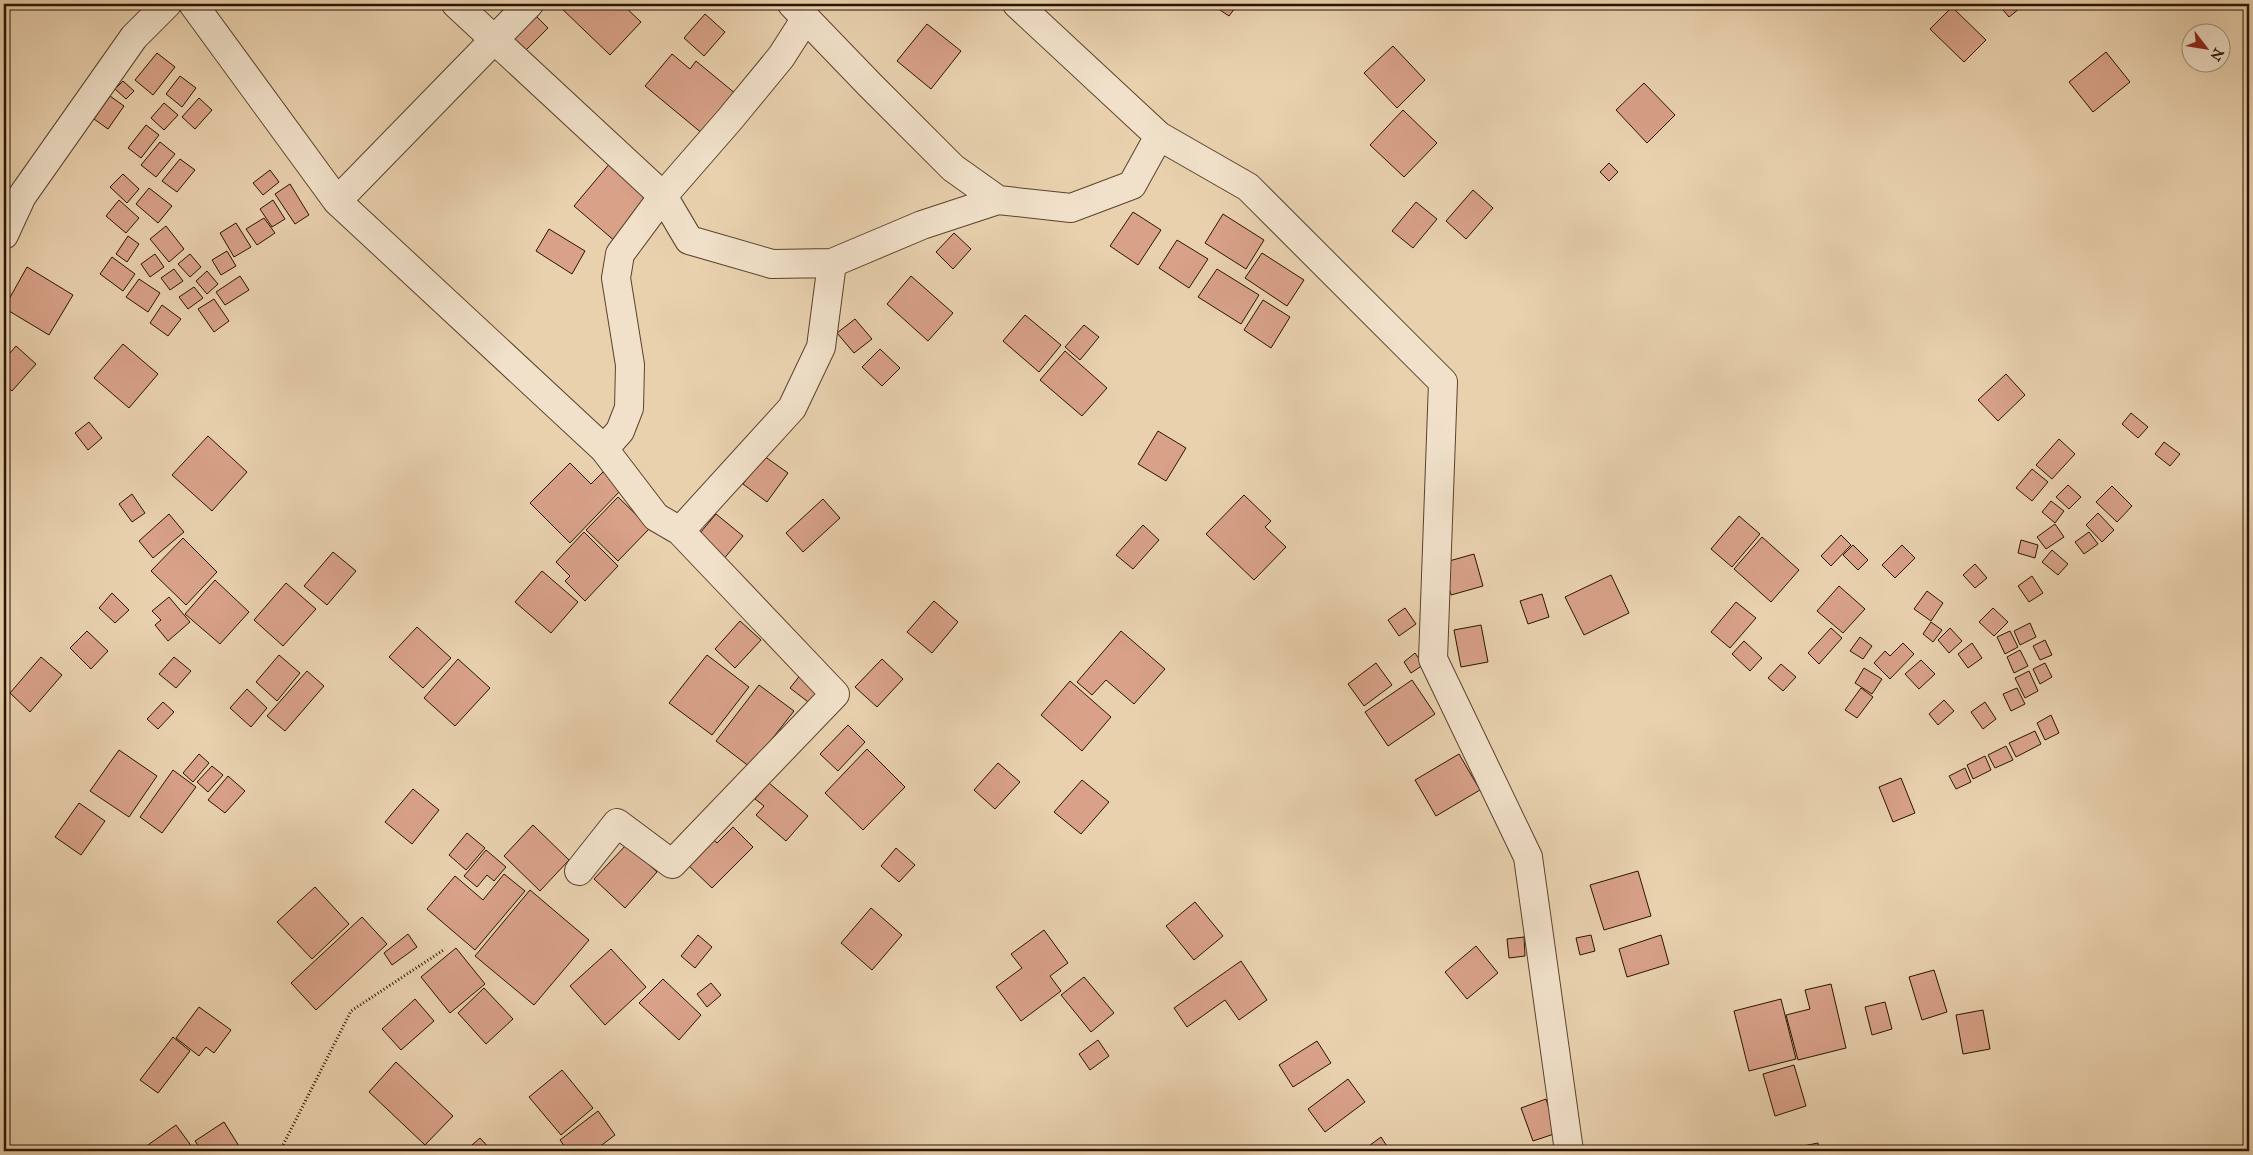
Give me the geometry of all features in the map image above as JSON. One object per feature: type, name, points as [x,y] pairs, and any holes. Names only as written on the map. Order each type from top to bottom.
[{"type":"street","points":[[4,234],[22,196],[134,37],[168,4]]},
{"type":"street","points":[[193,4],[337,201],[604,449],[656,517],[680,530],[835,694],[672,864],[618,823],[578,872]]},
{"type":"street","points":[[456,4],[663,196],[689,240],[772,264],[832,263],[922,225],[998,200],[1071,208],[1132,185],[1160,136]]},
{"type":"street","points":[[337,201],[529,4]]},
{"type":"street","points":[[1017,4],[1040,14],[1160,136],[1248,187],[1443,382],[1433,659],[1528,857],[1569,1151]]},
{"type":"street","points":[[604,449],[620,431],[629,408],[630,365],[616,278],[620,254],[663,196],[781,57],[799,11],[953,168],[998,200]]},
{"type":"street","points":[[680,530],[792,408],[822,347],[832,263]]},
{"type":"path","points":[[280,1151],[351,1011],[445,949]]},
{"type":"building","points":[[557,4],[622,4],[641,22],[610,55]]},
{"type":"building","points":[[1211,4],[1238,4],[1229,16]]},
{"type":"building","points":[[1998,4],[2025,4],[2009,17]]},
{"type":"building","points":[[1952,7],[1986,40],[1964,62],[1930,29]]},
{"type":"building","points":[[533,13],[548,28],[526,50],[511,36]]},
{"type":"building","points":[[705,14],[725,32],[704,56],[684,38]]},
{"type":"building","points":[[927,24],[961,51],[931,89],[897,61]]},
{"type":"building","points":[[1393,46],[1425,80],[1397,108],[1364,73]]},
{"type":"building","points":[[2106,52],[2130,82],[2093,112],[2069,82]]},
{"type":"building","points":[[157,53],[175,67],[153,95],[135,80]]},
{"type":"building","points":[[672,54],[690,69],[696,61],[742,99],[709,139],[645,86]]},
{"type":"building","points":[[180,76],[196,88],[182,107],[166,94]]},
{"type":"building","points":[[123,81],[134,91],[126,99],[115,89]]},
{"type":"building","points":[[1644,83],[1675,115],[1647,143],[1616,110]]},
{"type":"building","points":[[110,96],[124,106],[108,129],[94,119]]},
{"type":"building","points":[[199,98],[212,110],[195,129],[182,117]]},
{"type":"building","points":[[164,103],[178,115],[164,130],[151,118]]},
{"type":"building","points":[[1403,110],[1437,143],[1404,177],[1370,145]]},
{"type":"building","points":[[146,125],[159,135],[141,158],[128,148]]},
{"type":"building","points":[[160,142],[175,154],[156,177],[141,165]]},
{"type":"building","points":[[180,159],[195,170],[177,192],[162,181]]},
{"type":"building","points":[[611,162],[652,198],[616,242],[574,206]]},
{"type":"building","points":[[1609,163],[1618,172],[1609,181],[1600,172]]},
{"type":"building","points":[[270,170],[279,182],[263,195],[253,183]]},
{"type":"building","points":[[123,174],[139,189],[127,203],[110,187]]},
{"type":"building","points":[[290,184],[309,215],[295,224],[275,194]]},
{"type":"building","points":[[149,188],[172,206],[158,223],[136,204]]},
{"type":"building","points":[[1473,190],[1493,208],[1466,239],[1446,221]]},
{"type":"building","points":[[119,200],[139,218],[126,233],[106,216]]},
{"type":"building","points":[[273,200],[285,219],[272,227],[260,209]]},
{"type":"building","points":[[1416,202],[1437,219],[1413,248],[1392,231]]},
{"type":"building","points":[[1133,212],[1161,230],[1138,265],[1110,246]]},
{"type":"building","points":[[1223,214],[1264,240],[1246,269],[1205,243]]},
{"type":"building","points":[[264,218],[275,233],[257,245],[246,229]]},
{"type":"building","points":[[236,223],[251,247],[234,257],[220,233]]},
{"type":"building","points":[[166,226],[184,249],[169,262],[150,239]]},
{"type":"building","points":[[549,229],[585,251],[572,274],[536,251]]},
{"type":"building","points":[[954,233],[971,249],[953,269],[936,252]]},
{"type":"building","points":[[128,236],[139,244],[127,262],[116,254]]},
{"type":"building","points":[[1177,240],[1208,259],[1189,288],[1159,268]]},
{"type":"building","points":[[227,251],[236,266],[221,275],[212,260]]},
{"type":"building","points":[[1262,253],[1304,280],[1287,306],[1245,278]]},
{"type":"building","points":[[155,254],[164,267],[150,277],[141,264]]},
{"type":"building","points":[[190,254],[201,267],[190,277],[178,264]]},
{"type":"building","points":[[112,257],[135,274],[123,291],[100,274]]},
{"type":"building","points":[[27,267],[73,295],[49,335],[4,308]]},
{"type":"building","points":[[174,269],[183,281],[170,290],[161,278]]},
{"type":"building","points":[[1217,269],[1259,295],[1241,324],[1198,297]]},
{"type":"building","points":[[207,271],[218,284],[207,294],[196,281]]},
{"type":"building","points":[[240,276],[249,290],[225,305],[216,292]]},
{"type":"building","points":[[911,276],[953,313],[928,341],[887,304]]},
{"type":"building","points":[[139,279],[160,293],[148,312],[126,297]]},
{"type":"building","points":[[194,287],[203,298],[188,309],[179,297]]},
{"type":"building","points":[[214,299],[229,321],[214,332],[198,309]]},
{"type":"building","points":[[1263,300],[1290,317],[1271,348],[1244,330]]},
{"type":"building","points":[[162,305],[181,319],[168,336],[150,323]]},
{"type":"building","points":[[1025,315],[1061,345],[1039,372],[1003,341]]},
{"type":"building","points":[[855,319],[872,339],[854,353],[837,333]]},
{"type":"building","points":[[1084,325],[1099,337],[1080,360],[1065,347]]},
{"type":"building","points":[[123,344],[158,374],[129,408],[94,378]]},
{"type":"building","points":[[16,346],[36,364],[12,391],[4,383],[4,360]]},
{"type":"building","points":[[880,349],[900,368],[882,386],[862,367]]},
{"type":"building","points":[[1065,351],[1107,388],[1082,416],[1040,380]]},
{"type":"building","points":[[2006,374],[2025,395],[1998,421],[1978,400]]},
{"type":"building","points":[[2131,413],[2148,427],[2138,438],[2122,424]]},
{"type":"building","points":[[89,422],[102,438],[88,450],[75,433]]},
{"type":"building","points":[[1158,431],[1186,448],[1166,481],[1138,464]]},
{"type":"building","points":[[208,436],[247,472],[212,511],[172,475]]},
{"type":"building","points":[[2059,439],[2075,454],[2052,479],[2036,465]]},
{"type":"building","points":[[2164,442],[2180,454],[2170,466],[2155,454]]},
{"type":"building","points":[[764,456],[788,473],[767,502],[743,484]]},
{"type":"building","points":[[570,463],[591,484],[603,472],[621,490],[570,543],[530,503]]},
{"type":"building","points":[[2032,469],[2048,482],[2032,501],[2016,488]]},
{"type":"building","points":[[2068,485],[2081,497],[2069,509],[2056,497]]},
{"type":"building","points":[[2112,486],[2132,506],[2117,522],[2096,502]]},
{"type":"building","points":[[132,494],[145,513],[132,522],[119,504]]},
{"type":"building","points":[[1244,495],[1271,521],[1265,527],[1286,547],[1254,580],[1206,534]]},
{"type":"building","points":[[618,497],[650,528],[618,561],[586,530]]},
{"type":"building","points":[[823,499],[840,518],[803,552],[786,533]]},
{"type":"building","points":[[2051,501],[2064,511],[2055,523],[2042,512]]},
{"type":"building","points":[[2098,513],[2114,530],[2102,542],[2086,525]]},
{"type":"building","points":[[169,514],[184,532],[153,558],[139,541]]},
{"type":"building","points":[[716,514],[743,536],[722,561],[695,539]]},
{"type":"building","points":[[1739,516],[1760,534],[1732,567],[1711,549]]},
{"type":"building","points":[[2055,524],[2064,537],[2046,549],[2037,537]]},
{"type":"building","points":[[1143,525],[1159,540],[1133,569],[1116,555]]},
{"type":"building","points":[[584,532],[618,566],[585,601],[565,581],[570,576],[556,562]]},
{"type":"building","points":[[2089,532],[2098,544],[2084,554],[2075,542]]},
{"type":"building","points":[[1841,535],[1851,545],[1831,566],[1821,556]]},
{"type":"building","points":[[1762,537],[1799,570],[1771,602],[1734,569]]},
{"type":"building","points":[[183,538],[217,572],[186,605],[151,571]]},
{"type":"building","points":[[2021,540],[2038,545],[2035,558],[2018,553]]},
{"type":"building","points":[[1853,545],[1868,560],[1858,570],[1843,555]]},
{"type":"building","points":[[1902,545],[1915,558],[1895,578],[1882,565]]},
{"type":"building","points":[[2052,550],[2068,564],[2058,575],[2042,562]]},
{"type":"building","points":[[333,552],[356,571],[327,605],[304,586]]},
{"type":"building","points":[[1474,554],[1483,586],[1451,595],[1442,563]]},
{"type":"building","points":[[1975,564],[1987,578],[1975,588],[1963,575]]},
{"type":"building","points":[[542,571],[578,602],[551,633],[515,602]]},
{"type":"building","points":[[1611,575],[1629,613],[1584,635],[1565,597]]},
{"type":"building","points":[[2032,576],[2043,593],[2029,602],[2018,586]]},
{"type":"building","points":[[215,580],[249,612],[220,644],[185,614]]},
{"type":"building","points":[[286,583],[316,609],[283,646],[254,620]]},
{"type":"building","points":[[1839,586],[1865,609],[1843,633],[1817,611]]},
{"type":"building","points":[[1927,591],[1943,603],[1931,621],[1914,609]]},
{"type":"building","points":[[112,593],[129,610],[115,623],[99,608]]},
{"type":"building","points":[[1542,594],[1549,617],[1528,624],[1520,601]]},
{"type":"building","points":[[169,597],[190,622],[168,641],[155,625],[161,620],[152,611]]},
{"type":"building","points":[[934,601],[958,622],[932,653],[907,632]]},
{"type":"building","points":[[1736,602],[1756,618],[1730,648],[1711,632]]},
{"type":"building","points":[[1405,608],[1416,624],[1399,636],[1388,620]]},
{"type":"building","points":[[1993,608],[2008,622],[1994,636],[1979,622]]},
{"type":"building","points":[[740,621],[761,640],[735,668],[715,649]]},
{"type":"building","points":[[1931,622],[1942,630],[1933,642],[1923,634]]},
{"type":"building","points":[[2030,623],[2036,637],[2020,645],[2014,631]]},
{"type":"building","points":[[1481,625],[1488,662],[1461,667],[1454,630]]},
{"type":"building","points":[[417,627],[451,658],[423,688],[389,657]]},
{"type":"building","points":[[1831,628],[1842,638],[1819,664],[1808,653]]},
{"type":"building","points":[[1950,628],[1962,641],[1949,653],[1938,640]]},
{"type":"building","points":[[87,631],[108,651],[91,669],[70,648]]},
{"type":"building","points":[[1121,631],[1165,669],[1134,704],[1106,680],[1092,695],[1077,682]]},
{"type":"building","points":[[2010,631],[2018,647],[2005,654],[1997,637]]},
{"type":"building","points":[[1860,637],[1872,646],[1863,659],[1850,651]]},
{"type":"building","points":[[2045,640],[2052,655],[2040,660],[2033,646]]},
{"type":"building","points":[[1744,641],[1762,658],[1750,671],[1732,654]]},
{"type":"building","points":[[1903,643],[1914,654],[1890,679],[1874,663],[1885,651],[1890,656]]},
{"type":"building","points":[[1972,643],[1982,658],[1968,668],[1958,654]]},
{"type":"building","points":[[2020,650],[2028,666],[2014,673],[2007,657]]},
{"type":"building","points":[[1415,653],[1423,665],[1411,673],[1404,662]]},
{"type":"building","points":[[279,655],[300,673],[277,701],[256,682]]},
{"type":"building","points":[[707,655],[749,687],[712,735],[669,703]]},
{"type":"building","points":[[41,657],[62,675],[30,712],[10,693]]},
{"type":"building","points":[[174,657],[191,671],[176,688],[159,674]]},
{"type":"building","points":[[458,659],[490,688],[455,726],[424,698]]},
{"type":"building","points":[[882,659],[903,679],[877,707],[855,687]]},
{"type":"building","points":[[1921,660],[1935,674],[1919,689],[1905,674]]},
{"type":"building","points":[[1376,663],[1392,685],[1364,706],[1348,684]]},
{"type":"building","points":[[2045,663],[2052,677],[2040,684],[2033,669]]},
{"type":"building","points":[[1781,664],[1796,677],[1783,691],[1768,678]]},
{"type":"building","points":[[1864,668],[1882,679],[1872,694],[1855,683]]},
{"type":"building","points":[[307,671],[324,686],[285,731],[267,716]]},
{"type":"building","points":[[2029,671],[2038,691],[2025,698],[2015,678]]},
{"type":"building","points":[[802,673],[828,693],[816,708],[790,688]]},
{"type":"building","points":[[1412,680],[1435,714],[1388,746],[1365,712]]},
{"type":"building","points":[[1070,681],[1111,717],[1082,751],[1041,715]]},
{"type":"building","points":[[759,685],[794,711],[750,767],[716,741]]},
{"type":"building","points":[[1861,688],[1873,697],[1857,718],[1845,710]]},
{"type":"building","points":[[2017,688],[2025,704],[2011,711],[2003,694]]},
{"type":"building","points":[[247,689],[267,708],[251,727],[230,708]]},
{"type":"building","points":[[1944,700],[1954,711],[1938,725],[1929,714]]},
{"type":"building","points":[[163,702],[174,712],[158,729],[147,719]]},
{"type":"building","points":[[1985,702],[1996,719],[1983,729],[1971,712]]},
{"type":"building","points":[[2051,715],[2059,733],[2045,740],[2037,723]]},
{"type":"building","points":[[848,725],[865,742],[838,771],[820,754]]},
{"type":"building","points":[[2035,731],[2041,744],[2016,757],[2009,743]]},
{"type":"building","points":[[2006,746],[2013,760],[1995,768],[1988,755]]},
{"type":"building","points":[[867,749],[905,787],[863,830],[825,793]]},
{"type":"building","points":[[119,750],[157,776],[129,817],[90,791]]},
{"type":"building","points":[[199,754],[209,763],[193,782],[183,773]]},
{"type":"building","points":[[1459,754],[1480,790],[1436,816],[1415,780]]},
{"type":"building","points":[[1985,756],[1991,770],[1973,779],[1967,765]]},
{"type":"building","points":[[998,763],[1020,782],[995,809],[974,790]]},
{"type":"building","points":[[212,766],[223,775],[208,792],[197,782]]},
{"type":"building","points":[[1965,768],[1971,782],[1956,789],[1949,776]]},
{"type":"building","points":[[173,770],[196,787],[162,833],[140,817]]},
{"type":"building","points":[[228,776],[245,791],[225,813],[208,800]]},
{"type":"building","points":[[1901,778],[1915,813],[1893,822],[1879,787]]},
{"type":"building","points":[[1082,780],[1109,802],[1081,834],[1054,812]]},
{"type":"building","points":[[769,783],[808,816],[786,841],[756,815],[764,806],[755,799]]},
{"type":"building","points":[[413,789],[439,810],[412,844],[385,822]]},
{"type":"building","points":[[79,803],[105,821],[81,855],[55,837]]},
{"type":"building","points":[[533,825],[569,860],[540,891],[504,856]]},
{"type":"building","points":[[733,827],[753,847],[712,888],[686,863],[712,838],[717,843]]},
{"type":"building","points":[[467,833],[485,848],[466,870],[449,855]]},
{"type":"building","points":[[627,844],[657,872],[625,908],[594,879]]},
{"type":"building","points":[[896,848],[915,865],[899,882],[881,866]]},
{"type":"building","points":[[486,850],[506,867],[494,881],[487,875],[477,887],[464,876]]},
{"type":"building","points":[[1638,871],[1651,916],[1604,930],[1590,885]]},
{"type":"building","points":[[504,874],[525,891],[475,950],[427,909],[455,876],[483,900]]},
{"type":"building","points":[[315,887],[349,924],[312,959],[277,922]]},
{"type":"building","points":[[530,890],[589,940],[534,1005],[475,956]]},
{"type":"building","points":[[1195,902],[1223,936],[1194,960],[1166,926]]},
{"type":"building","points":[[871,908],[902,935],[872,970],[841,943]]},
{"type":"building","points":[[362,917],[387,944],[316,1010],[291,983]]},
{"type":"building","points":[[1044,930],[1068,963],[1050,976],[1061,991],[1021,1021],[996,987],[1022,968],[1011,954]]},
{"type":"building","points":[[408,934],[417,947],[392,965],[384,953]]},
{"type":"building","points":[[698,935],[712,947],[695,968],[681,956]]},
{"type":"building","points":[[1591,935],[1595,951],[1580,955],[1576,938]]},
{"type":"building","points":[[1661,935],[1669,964],[1627,977],[1619,949]]},
{"type":"building","points":[[1524,937],[1525,956],[1509,958],[1507,939]]},
{"type":"building","points":[[1476,946],[1498,973],[1467,999],[1445,972]]},
{"type":"building","points":[[456,948],[485,984],[450,1013],[421,977]]},
{"type":"building","points":[[611,949],[646,987],[605,1025],[570,986]]},
{"type":"building","points":[[1241,961],[1267,1000],[1239,1020],[1225,1000],[1187,1027],[1174,1008]]},
{"type":"building","points":[[1934,970],[1947,1012],[1922,1020],[1909,977]]},
{"type":"building","points":[[1084,977],[1114,1013],[1091,1032],[1061,995]]},
{"type":"building","points":[[663,979],[701,1015],[679,1040],[639,1003]]},
{"type":"building","points":[[711,983],[721,995],[707,1007],[697,994]]},
{"type":"building","points":[[1831,984],[1846,1048],[1798,1060],[1786,1015],[1810,1009],[1805,990]]},
{"type":"building","points":[[484,988],[513,1019],[486,1044],[458,1013]]},
{"type":"building","points":[[415,999],[434,1021],[401,1050],[382,1029]]},
{"type":"building","points":[[1781,999],[1796,1059],[1749,1071],[1734,1011]]},
{"type":"building","points":[[1885,1002],[1892,1029],[1872,1035],[1865,1007]]},
{"type":"building","points":[[199,1007],[231,1030],[214,1053],[206,1047],[199,1056],[176,1038]]},
{"type":"building","points":[[1983,1010],[1990,1049],[1963,1054],[1956,1015]]},
{"type":"building","points":[[173,1037],[190,1051],[158,1093],[140,1080]]},
{"type":"building","points":[[1098,1040],[1109,1056],[1090,1070],[1079,1054]]},
{"type":"building","points":[[1317,1041],[1331,1063],[1293,1087],[1279,1065]]},
{"type":"building","points":[[396,1062],[453,1116],[425,1145],[369,1092]]},
{"type":"building","points":[[1794,1065],[1806,1106],[1775,1116],[1763,1074]]},
{"type":"building","points":[[562,1070],[593,1108],[561,1135],[529,1097]]},
{"type":"building","points":[[1348,1079],[1365,1102],[1325,1132],[1308,1109]]},
{"type":"building","points":[[1546,1099],[1557,1133],[1533,1141],[1521,1108]]},
{"type":"building","points":[[598,1111],[615,1135],[594,1151],[568,1151],[560,1140]]},
{"type":"building","points":[[224,1122],[242,1151],[202,1151],[195,1141]]},
{"type":"building","points":[[176,1125],[195,1151],[141,1150]]},
{"type":"building","points":[[1381,1137],[1390,1151],[1362,1151]]},
{"type":"building","points":[[480,1138],[492,1151],[465,1151]]},
{"type":"building","points":[[1818,1143],[1820,1151],[1804,1151],[1803,1146]]}]
